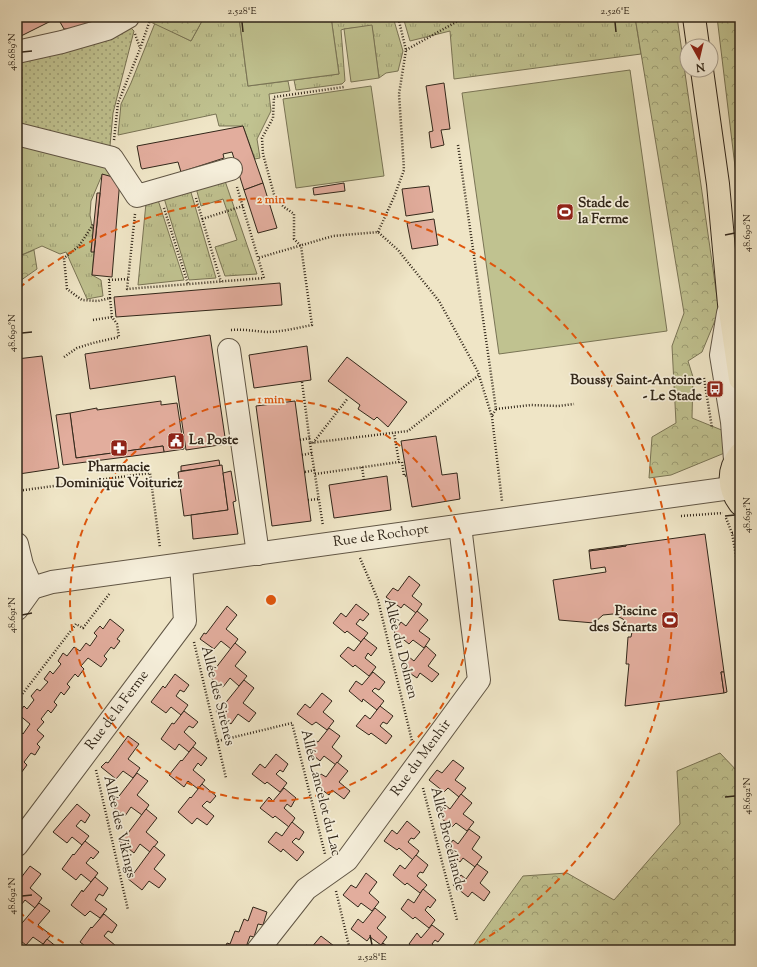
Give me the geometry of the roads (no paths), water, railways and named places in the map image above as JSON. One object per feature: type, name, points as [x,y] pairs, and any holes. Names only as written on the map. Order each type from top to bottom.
[{"type":"main road","points":[[694,17],[697,38]]},
{"type":"main road","points":[[703,78],[735,296],[740,379]]},
{"type":"main road","points":[[730,494],[731,473],[738,457]]},
{"type":"street","points":[[17,52],[62,42],[107,29],[128,17]]},
{"type":"street","points":[[17,134],[112,158],[137,196],[231,169]]},
{"type":"street","points":[[735,296],[721,355],[738,457]]},
{"type":"street","points":[[229,350],[258,554]]},
{"type":"street","name":"Rue de Rochopt","points":[[32,588],[52,582],[504,519],[730,494]]},
{"type":"street","name":"Rue du Menhir","points":[[258,950],[306,889],[347,860],[479,680],[460,526]]},
{"type":"street","points":[[17,544],[22,564],[32,588],[17,609]]},
{"type":"street","name":"Rue de la Ferme","points":[[17,845],[185,621],[181,565]]},
{"type":"place","name":"Stade de la Ferme","points":[[565,212]]},
{"type":"place","name":"Boussy Saint-Antoine - Le Stade","points":[[715,389]]},
{"type":"place","name":"La Poste","points":[[176,441]]},
{"type":"place","name":"Pharmacie Dominique Voituriez","points":[[119,448]]},
{"type":"place","name":"Piscine des Sénarts","points":[[670,620]]}]
